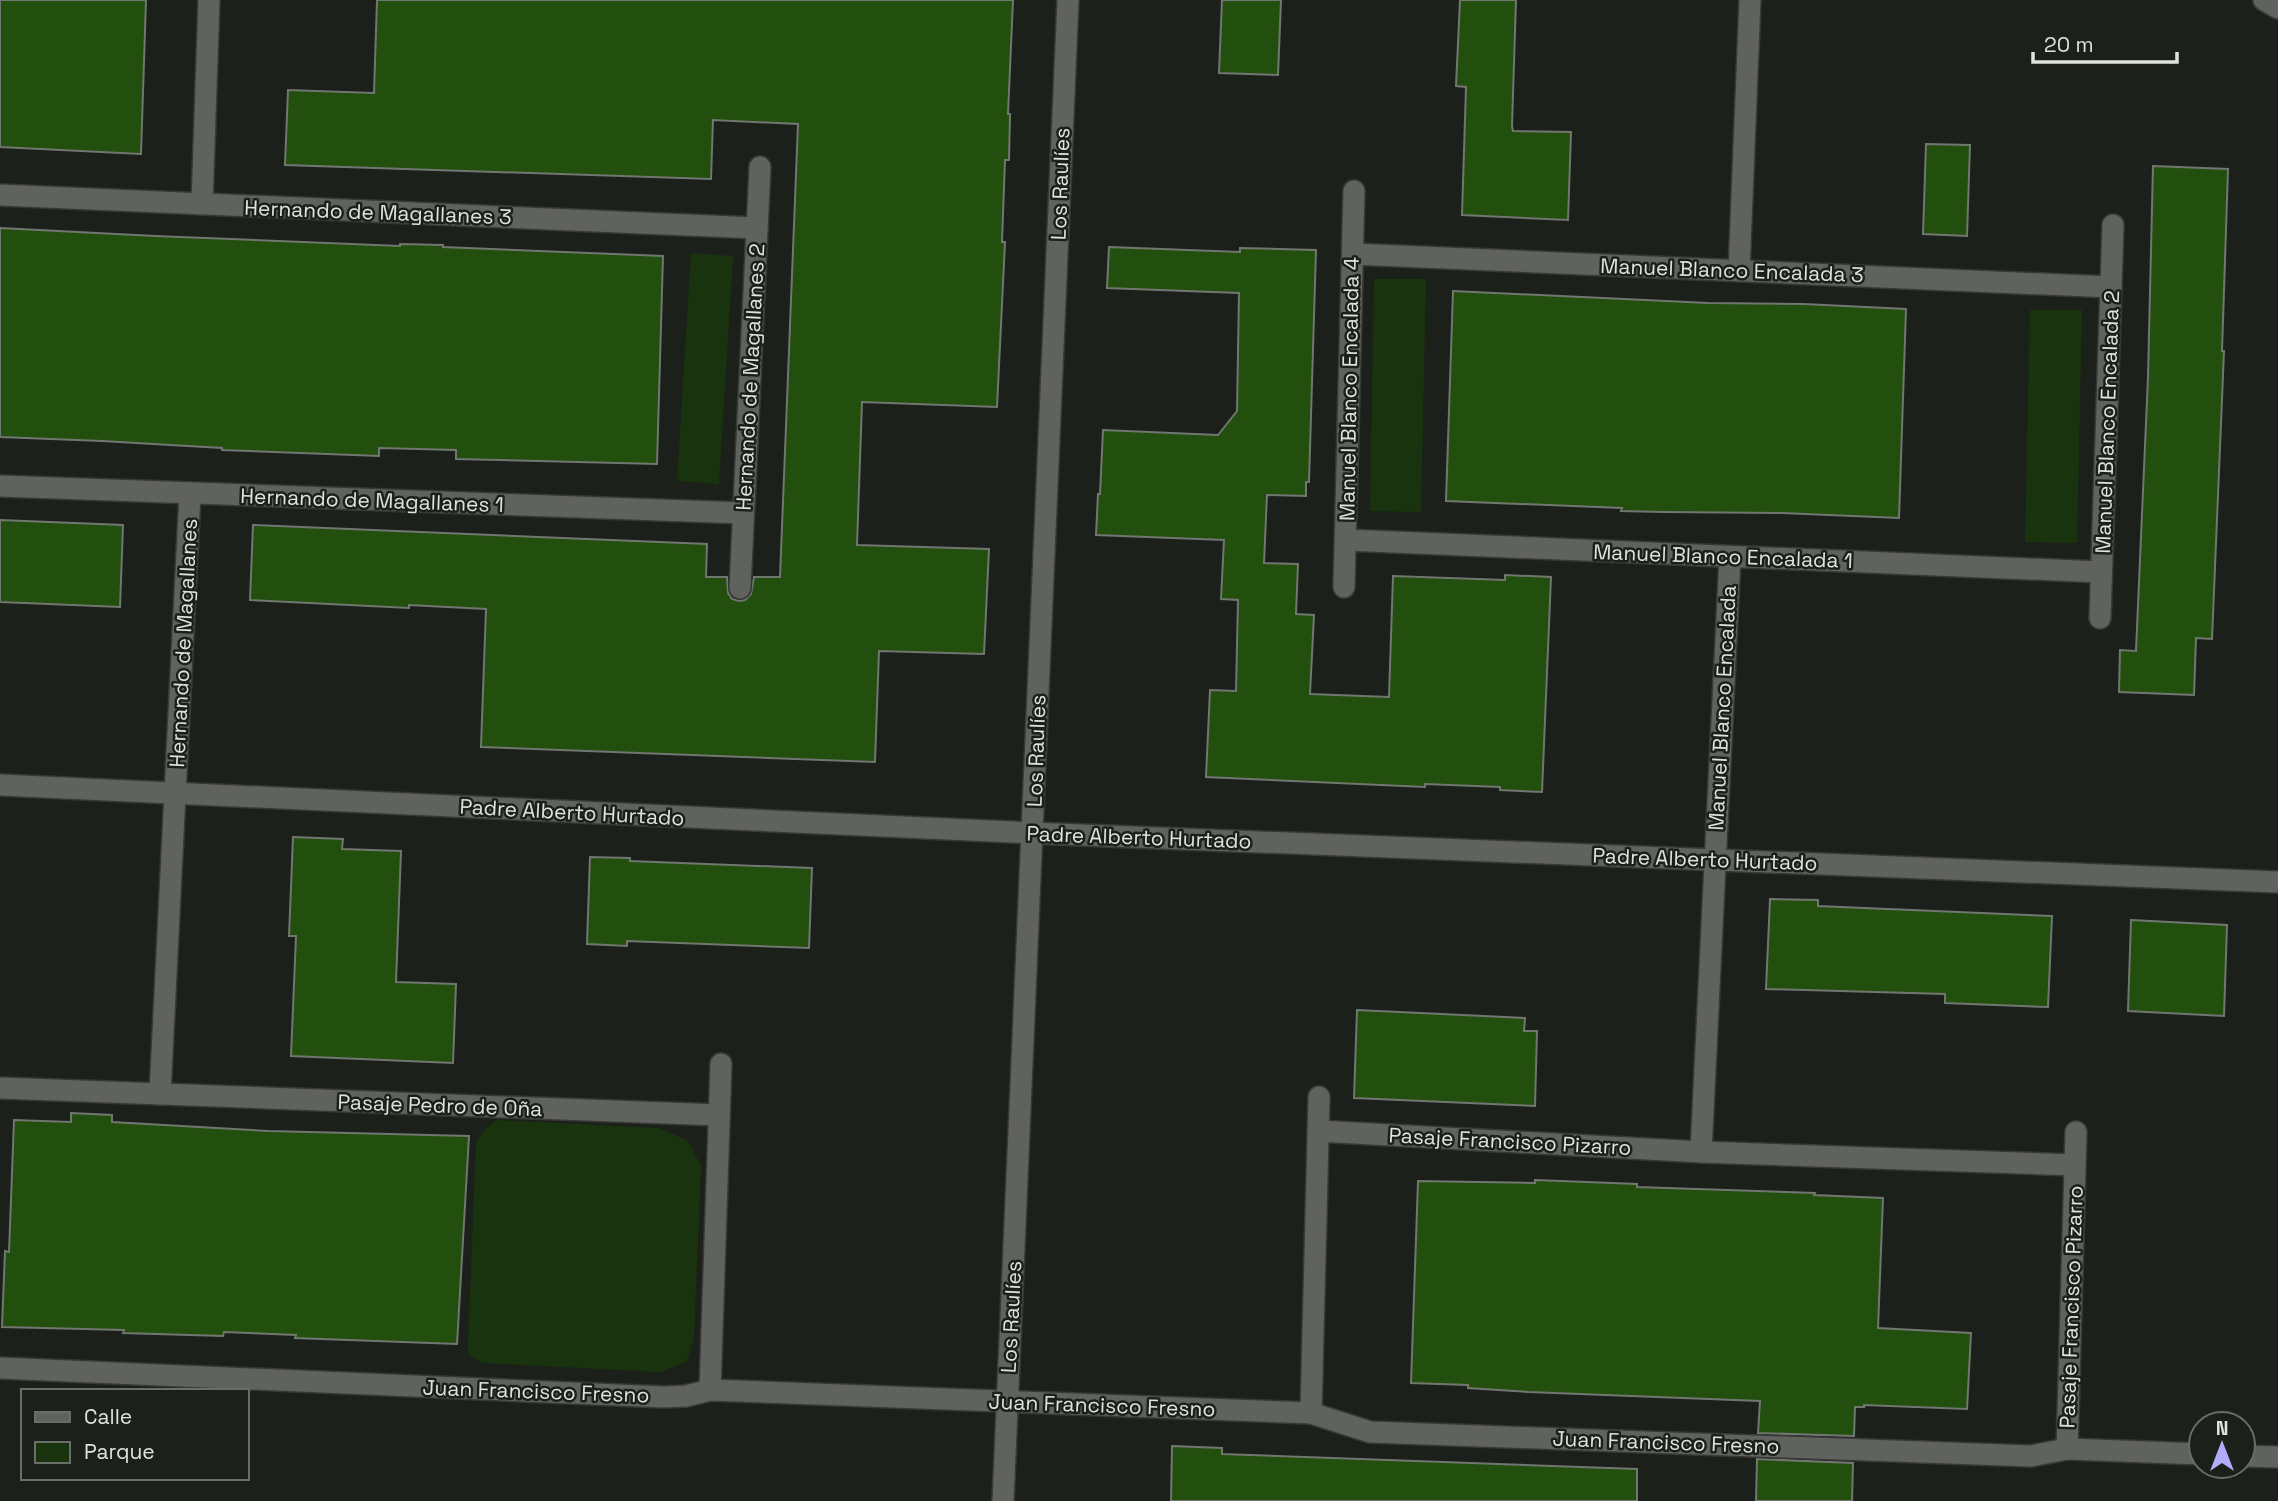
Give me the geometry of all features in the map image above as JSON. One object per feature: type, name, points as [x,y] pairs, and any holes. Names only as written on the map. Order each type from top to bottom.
[{"type":"street","points":[[202,204],[209,0]]},
{"type":"street","name":"Los Raulíes","points":[[1003,1501],[1068,0]]},
{"type":"street","points":[[1739,271],[1750,0]]},
{"type":"street","points":[[2264,0],[2278,8]]},
{"type":"street","name":"Hernando de Magallanes 2","points":[[740,587],[760,167]]},
{"type":"street","name":"Manuel Blanco Encalada 4","points":[[1344,587],[1354,191]]},
{"type":"street","name":"Hernando de Magallanes 3","points":[[0,195],[757,228]]},
{"type":"street","name":"Manuel Blanco Encalada 2","points":[[2100,618],[2113,225]]},
{"type":"street","name":"Manuel Blanco Encalada 3","points":[[1353,254],[2111,286]]},
{"type":"street","name":"Hernando de Magallanes 1","points":[[0,486],[743,513]]},
{"type":"street","name":"Hernando de Magallanes","points":[[176,793],[190,493]]},
{"type":"street","name":"Manuel Blanco Encalada 1","points":[[1346,540],[2101,572]]},
{"type":"street","name":"Manuel Blanco Encalada","points":[[1715,859],[1730,556]]},
{"type":"street","name":"Padre Alberto Hurtado","points":[[0,785],[1032,833],[2278,882]]},
{"type":"street","points":[[160,1094],[176,793]]},
{"type":"street","points":[[1701,1152],[1715,859]]},
{"type":"street","points":[[710,1391],[721,1064]]},
{"type":"street","name":"Pasaje Pedro de Oña","points":[[0,1088],[719,1115]]},
{"type":"street","points":[[1311,1413],[1319,1097]]},
{"type":"street","name":"Pasaje Francisco Pizarro","points":[[1318,1131],[1701,1152],[2075,1165]]},
{"type":"street","name":"Pasaje Francisco Pizarro","points":[[2067,1449],[2076,1132]]},
{"type":"street","name":"Juan Francisco Fresno","points":[[0,1368],[664,1397],[710,1391],[1311,1413],[1370,1432],[2031,1456],[2067,1449],[2187,1453]]},
{"type":"street","points":[[2257,1456],[2278,1457]]},
{"type":"green space","points":[[691,253],[733,256],[719,484],[677,481]]},
{"type":"green space","points":[[1374,279],[1426,279],[1421,512],[1370,511]]},
{"type":"green space","points":[[2030,310],[2082,310],[2077,543],[2025,542]]},
{"type":"green space","points":[[496,1120],[659,1128],[687,1140],[701,1165],[694,1336],[687,1362],[660,1372],[483,1363],[469,1355],[476,1142]]},
{"type":"building","points":[[0,0],[146,0],[141,154],[0,147]]},
{"type":"building","points":[[377,0],[1013,0],[1008,114],[1009,160],[1005,160],[1002,242],[1005,242],[997,407],[862,402],[857,545],[989,549],[984,654],[879,651],[875,762],[481,747],[486,609],[250,600],[253,525],[707,544],[706,577],[727,577],[728,593],[732,599],[739,601],[745,600],[751,594],[754,577],[780,577],[798,124],[713,120],[711,179],[285,165],[288,90],[374,93]]},
{"type":"building","points":[[1222,0],[1281,0],[1278,75],[1219,73]]},
{"type":"building","points":[[1460,0],[1516,0],[1513,131],[1571,132],[1568,220],[1462,215],[1466,87],[1456,86]]},
{"type":"building","points":[[1926,144],[1970,145],[1967,236],[1923,234]]},
{"type":"building","points":[[2153,166],[2228,169],[2224,351],[2212,639],[2196,638],[2194,695],[2119,692],[2120,650],[2136,651],[2148,377]]},
{"type":"building","points":[[0,228],[663,256],[657,464],[456,459],[456,450],[379,448],[379,456],[0,437]]},
{"type":"building","points":[[1109,247],[1240,252],[1240,248],[1316,250],[1309,482],[1306,482],[1306,496],[1267,495],[1264,563],[1298,564],[1296,614],[1314,615],[1310,694],[1389,697],[1393,576],[1505,580],[1505,575],[1551,577],[1542,792],[1500,790],[1500,787],[1425,784],[1425,787],[1206,777],[1210,690],[1236,691],[1238,600],[1221,599],[1224,540],[1096,535],[1098,494],[1103,430],[1218,435],[1237,411],[1239,293],[1107,288]]},
{"type":"building","points":[[1453,291],[1906,309],[1899,518],[1621,511],[1622,508],[1446,501]]},
{"type":"building","points":[[0,520],[123,525],[120,607],[0,602]]},
{"type":"building","points":[[293,837],[343,839],[342,849],[401,851],[396,982],[456,984],[453,1063],[291,1056],[296,936],[289,936]]},
{"type":"building","points":[[590,857],[812,868],[809,948],[627,941],[627,946],[587,944]]},
{"type":"building","points":[[1770,899],[1818,900],[1818,906],[2052,916],[2048,1007],[1945,1003],[1945,994],[1766,989]]},
{"type":"building","points":[[2131,920],[2227,925],[2224,1016],[2128,1011]]},
{"type":"building","points":[[1357,1010],[1525,1018],[1524,1031],[1537,1031],[1535,1106],[1354,1098]]},
{"type":"building","points":[[71,1113],[112,1115],[112,1122],[269,1131],[469,1136],[457,1344],[295,1338],[296,1335],[224,1332],[223,1336],[2,1327],[5,1251],[9,1252],[14,1120],[71,1122]]},
{"type":"building","points":[[1535,1180],[1883,1198],[1878,1328],[1971,1333],[1967,1409],[1864,1405],[1855,1407],[1854,1436],[1758,1433],[1760,1401],[1528,1392],[1468,1388],[1468,1385],[1411,1383],[1418,1181],[1535,1183]]},
{"type":"building","points":[[1172,1446],[1222,1448],[1222,1454],[1637,1469],[1637,1501],[1171,1501]]},
{"type":"building","points":[[1757,1459],[1853,1463],[1852,1501],[1756,1501]]}]
